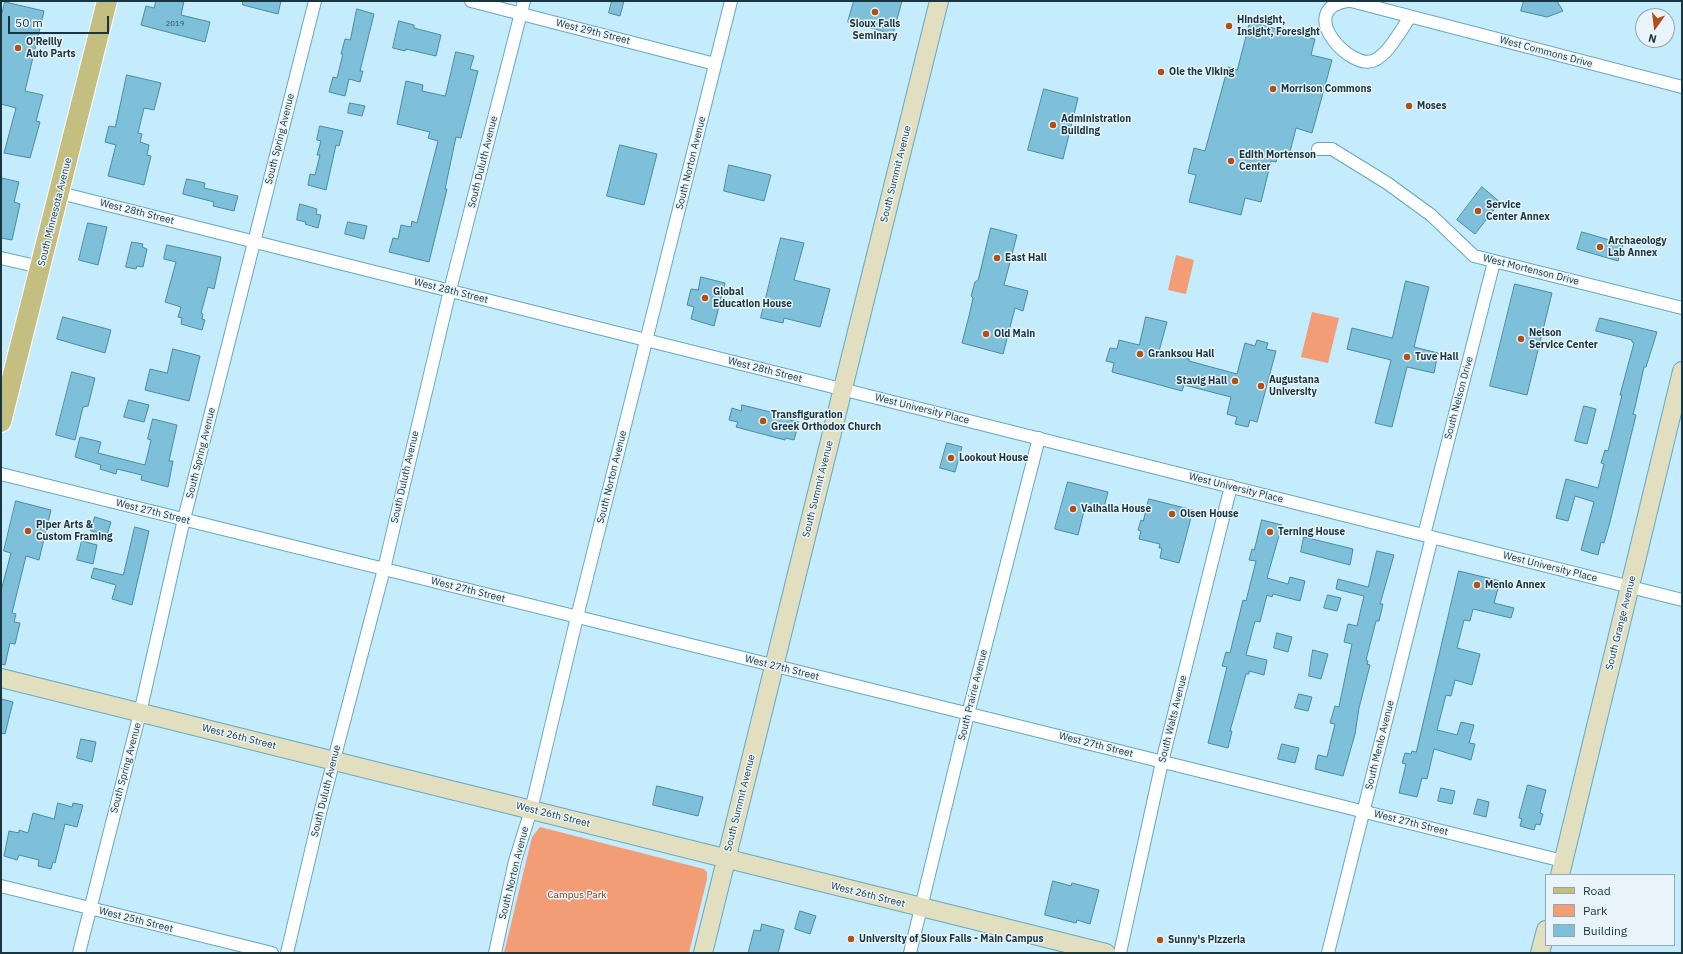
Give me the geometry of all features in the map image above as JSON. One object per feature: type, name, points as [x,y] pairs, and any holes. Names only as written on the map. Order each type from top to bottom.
[{"type":"main road","name":"South Minnesota Avenue","points":[[1,422],[107,1]]},
{"type":"street","name":"South Spring Avenue","points":[[79,953],[140,713],[184,519],[315,1]]},
{"type":"street","name":"West 29th Street","points":[[471,1],[715,64]]},
{"type":"street","name":"South Duluth Avenue","points":[[287,953],[334,760],[384,569],[450,290],[524,1]]},
{"type":"street","name":"South Norton Avenue","points":[[495,953],[515,860],[531,810],[577,617],[731,1]]},
{"type":"street","name":"South Summit Avenue","points":[[703,953],[939,1]]},
{"type":"street","points":[[1347,1],[1338,3],[1330,8],[1324,18],[1326,30],[1354,60],[1366,62],[1375,60],[1390,46],[1410,17]]},
{"type":"street","name":"West Commons Drive","points":[[1351,1],[1682,87]]},
{"type":"street","name":"West Mortenson Drive","points":[[1318,149],[1332,149],[1387,183],[1431,215],[1474,256],[1682,308]]},
{"type":"street","name":"West 28th Street","points":[[60,192],[842,389]]},
{"type":"street","points":[[1,258],[40,267]]},
{"type":"street","name":"South Nelson Drive","points":[[1428,536],[1494,262]]},
{"type":"street","name":"South Grange Avenue","points":[[1561,868],[1682,371]]},
{"type":"street","name":"West University Place","points":[[842,389],[1630,586]]},
{"type":"street","name":"South Prairie Avenue","points":[[910,953],[968,714],[1039,438]]},
{"type":"street","name":"West 27th Street","points":[[1,474],[1363,812],[1561,868]]},
{"type":"street","name":"South Walts Avenue","points":[[1120,953],[1162,762],[1231,486]]},
{"type":"street","name":"South Menlo Avenue","points":[[1328,953],[1428,536]]},
{"type":"street","points":[[1630,586],[1682,600]]},
{"type":"street","name":"West 26th Street","points":[[1,678],[334,760],[726,860],[1106,953]]},
{"type":"street","name":"West 25th Street","points":[[1,886],[89,909],[272,953]]},
{"type":"street","points":[[1540,953],[1545,934]]},
{"type":"green space","points":[[1176,255],[1194,260],[1186,294],[1168,290]]},
{"type":"green space","points":[[1312,312],[1339,318],[1328,363],[1301,357]]},
{"type":"green space","name":"Campus Park","points":[[540,827],[704,869],[707,872],[707,879],[689,953],[504,953],[532,837]]},
{"type":"building","points":[[156,1],[184,1],[181,15],[210,22],[205,42],[141,25],[146,6],[154,8]]},
{"type":"building","points":[[243,1],[281,1],[278,14],[243,5]]},
{"type":"building","points":[[612,1],[624,1],[620,16],[609,13]]},
{"type":"building","name":"Sioux Falls Seminary","points":[[854,1],[902,1],[893,34],[848,22]]},
{"type":"building","points":[[1524,1],[1557,1],[1563,11],[1547,17],[1521,11]]},
{"type":"building","points":[[5,2],[44,11],[25,91],[43,95],[36,121],[40,122],[30,158],[4,153],[16,108],[1,104],[1,18]]},
{"type":"building","points":[[357,9],[374,14],[360,71],[363,71],[360,82],[349,79],[345,96],[329,92],[333,77],[337,78],[345,39],[350,40]]},
{"type":"building","points":[[399,21],[414,25],[414,28],[441,35],[436,56],[406,49],[405,51],[393,48]]},
{"type":"building","points":[[1250,22],[1315,39],[1311,55],[1332,60],[1312,133],[1296,128],[1289,156],[1279,153],[1276,162],[1271,161],[1261,202],[1245,198],[1241,215],[1189,202],[1196,175],[1188,173],[1194,148],[1205,151],[1228,67],[1237,70]]},
{"type":"building","points":[[456,52],[474,56],[470,69],[478,71],[461,138],[456,137],[445,189],[447,189],[429,262],[389,252],[393,238],[398,239],[401,225],[411,227],[412,221],[417,223],[438,141],[428,138],[430,132],[397,124],[406,81],[423,85],[422,91],[445,96]]},
{"type":"building","points":[[127,75],[161,83],[154,110],[144,108],[138,133],[142,134],[140,142],[149,145],[147,155],[151,156],[144,185],[108,176],[116,145],[105,142],[109,126],[115,127]]},
{"type":"building","name":"Administration Building","points":[[1044,89],[1078,98],[1063,159],[1028,150]]},
{"type":"building","points":[[350,103],[365,106],[362,116],[348,113]]},
{"type":"building","points":[[320,126],[343,131],[339,146],[336,145],[326,190],[308,185],[310,174],[315,175],[320,155],[317,155],[321,141],[317,140]]},
{"type":"building","points":[[620,145],[657,154],[644,205],[607,196]]},
{"type":"building","points":[[729,165],[771,175],[764,201],[724,191]]},
{"type":"building","points":[[2,178],[19,182],[14,202],[20,204],[12,240],[1,238]]},
{"type":"building","points":[[187,179],[205,183],[204,188],[238,196],[234,211],[213,206],[214,202],[183,194]]},
{"type":"building","name":"Service Center Annex","points":[[1482,187],[1500,202],[1475,234],[1457,220]]},
{"type":"building","points":[[300,204],[317,209],[316,214],[321,215],[318,228],[305,224],[306,222],[297,220]]},
{"type":"building","points":[[348,222],[367,226],[364,239],[345,234]]},
{"type":"building","points":[[88,223],[107,227],[98,265],[79,260]]},
{"type":"building","points":[[991,228],[1017,235],[1004,285],[1028,291],[1023,311],[1015,308],[1003,354],[962,343],[973,298],[971,296],[975,282],[978,280]]},
{"type":"building","name":"Archaeology Lab Annex","points":[[1582,232],[1623,244],[1618,261],[1577,249]]},
{"type":"building","points":[[781,238],[804,243],[794,280],[830,289],[820,327],[784,318],[783,323],[761,318]]},
{"type":"building","points":[[132,242],[143,244],[142,247],[147,249],[143,267],[137,266],[136,269],[126,267]]},
{"type":"building","points":[[167,245],[221,257],[214,289],[208,287],[201,313],[203,314],[202,319],[205,320],[202,330],[181,324],[182,318],[178,317],[181,307],[165,302],[176,262],[164,259]]},
{"type":"building","name":"Global Education House","points":[[701,277],[725,283],[714,326],[691,319],[694,307],[687,305],[691,289],[698,290]]},
{"type":"building","name":"Tuve Hall","points":[[1406,281],[1429,287],[1414,347],[1438,353],[1434,373],[1407,367],[1392,427],[1375,423],[1391,360],[1347,349],[1352,328],[1392,338]]},
{"type":"building","name":"Nelson Service Center","points":[[1515,284],[1552,293],[1527,395],[1490,386]]},
{"type":"building","points":[[63,317],[111,330],[105,353],[57,339]]},
{"type":"building","points":[[1146,317],[1167,322],[1159,351],[1237,374],[1245,343],[1255,346],[1257,340],[1268,343],[1266,349],[1276,351],[1257,422],[1250,420],[1248,427],[1235,424],[1237,417],[1227,414],[1231,397],[1184,385],[1182,391],[1112,372],[1114,363],[1106,361],[1110,348],[1117,349],[1119,340],[1139,345]]},
{"type":"building","points":[[1600,318],[1657,332],[1646,367],[1644,367],[1633,414],[1636,415],[1610,522],[1604,543],[1601,542],[1598,555],[1581,550],[1594,502],[1575,496],[1568,521],[1556,518],[1566,479],[1598,488],[1604,464],[1601,463],[1605,450],[1608,451],[1622,395],[1620,395],[1634,343],[1632,340],[1596,331]]},
{"type":"building","points":[[173,349],[200,356],[189,401],[145,390],[150,369],[167,373]]},
{"type":"building","points":[[72,372],[95,378],[88,406],[83,407],[75,440],[56,435]]},
{"type":"building","points":[[129,400],[149,405],[144,422],[124,417]]},
{"type":"building","name":"Transfiguration Greek Orthodox Church","points":[[742,405],[791,417],[790,420],[799,422],[794,440],[786,438],[785,440],[736,427],[738,422],[729,420],[732,408],[741,411]]},
{"type":"building","points":[[1584,406],[1596,409],[1587,444],[1575,441]]},
{"type":"building","points":[[153,419],[177,425],[169,461],[173,461],[168,487],[141,480],[142,475],[117,469],[116,474],[100,469],[101,465],[75,457],[80,437],[101,442],[98,453],[145,465],[151,440],[148,439]]},
{"type":"building","name":"Lookout House","points":[[947,443],[962,447],[955,472],[940,468]]},
{"type":"building","name":"Valhalla House","points":[[1068,482],[1108,492],[1103,511],[1085,507],[1078,535],[1055,529]]},
{"type":"building","points":[[1149,499],[1193,510],[1179,563],[1160,558],[1162,548],[1159,548],[1160,544],[1139,539],[1141,531],[1138,530],[1141,520],[1143,521]]},
{"type":"building","points":[[16,501],[51,510],[39,560],[26,556],[12,613],[16,614],[14,622],[20,623],[15,644],[10,643],[5,665],[1,664],[1,591],[11,553],[4,551]]},
{"type":"building","points":[[95,517],[111,522],[107,535],[91,531]]},
{"type":"building","points":[[1262,520],[1282,525],[1267,578],[1288,584],[1290,577],[1305,581],[1300,601],[1273,594],[1272,597],[1267,595],[1260,622],[1255,621],[1246,655],[1267,660],[1264,675],[1249,671],[1249,674],[1246,674],[1230,731],[1232,731],[1228,748],[1208,743],[1227,667],[1222,666],[1226,652],[1230,653],[1243,600],[1246,601],[1256,561],[1249,560],[1252,549],[1254,550]]},
{"type":"building","points":[[135,527],[149,531],[132,605],[112,599],[116,585],[91,578],[94,568],[123,575]]},
{"type":"building","points":[[1304,537],[1353,549],[1350,565],[1301,552]]},
{"type":"building","points":[[82,541],[97,545],[93,564],[77,560]]},
{"type":"building","points":[[1377,551],[1394,555],[1380,604],[1383,604],[1379,621],[1376,621],[1366,660],[1368,661],[1367,664],[1370,665],[1359,708],[1355,734],[1343,776],[1315,769],[1318,755],[1327,757],[1335,724],[1330,723],[1335,706],[1339,707],[1352,644],[1344,642],[1348,624],[1357,626],[1364,596],[1336,589],[1338,579],[1368,587]]},
{"type":"building","points":[[1459,571],[1500,581],[1494,603],[1514,608],[1511,618],[1473,609],[1470,621],[1464,620],[1457,648],[1480,654],[1472,685],[1455,680],[1451,696],[1446,695],[1437,730],[1457,735],[1461,722],[1474,725],[1469,743],[1475,744],[1471,760],[1434,749],[1427,779],[1422,778],[1417,797],[1399,793],[1406,764],[1402,763],[1405,753],[1411,754],[1412,751],[1416,752]]},
{"type":"building","points":[[1328,595],[1341,598],[1337,611],[1324,608]]},
{"type":"building","points":[[1277,633],[1292,637],[1288,652],[1274,648]]},
{"type":"building","points":[[1313,650],[1328,654],[1321,679],[1309,676]]},
{"type":"building","points":[[1299,694],[1312,697],[1308,711],[1295,708]]},
{"type":"building","points":[[1,699],[13,702],[5,734],[1,733]]},
{"type":"building","points":[[81,739],[96,742],[92,762],[77,758]]},
{"type":"building","points":[[1282,744],[1299,748],[1295,763],[1278,759]]},
{"type":"building","points":[[1528,785],[1546,790],[1540,813],[1543,814],[1540,825],[1536,824],[1534,830],[1520,826],[1522,819],[1519,818]]},
{"type":"building","points":[[657,786],[703,797],[698,816],[653,805]]},
{"type":"building","points":[[1441,788],[1455,791],[1452,804],[1438,801]]},
{"type":"building","points":[[1478,799],[1489,802],[1486,817],[1474,814]]},
{"type":"building","points":[[58,803],[72,807],[73,803],[83,805],[77,827],[65,824],[55,863],[53,862],[51,869],[38,866],[39,860],[19,855],[17,860],[4,856],[9,831],[19,833],[19,830],[28,833],[33,813],[54,819]]},
{"type":"building","points":[[1053,881],[1071,886],[1072,883],[1099,890],[1090,924],[1077,920],[1076,923],[1045,915]]},
{"type":"building","points":[[800,911],[816,916],[810,934],[795,929]]},
{"type":"building","points":[[762,924],[784,930],[778,953],[748,953],[754,930],[760,931]]},
{"type":"place","name":"Sioux Falls Seminary","points":[[875,12]]},
{"type":"place","name":"Hindsight, Insight, Foresight","points":[[1229,26]]},
{"type":"place","name":"O'Reilly Auto Parts","points":[[18,48]]},
{"type":"place","name":"Ole the Viking","points":[[1161,72]]},
{"type":"place","name":"Morrison Commons","points":[[1273,89]]},
{"type":"place","name":"Moses","points":[[1409,106]]},
{"type":"place","name":"Administration Building","points":[[1053,125]]},
{"type":"place","name":"Edith Mortenson Center","points":[[1231,161]]},
{"type":"place","name":"Service Center Annex","points":[[1478,211]]},
{"type":"place","name":"Archaeology Lab Annex","points":[[1600,247]]},
{"type":"place","name":"East Hall","points":[[997,258]]},
{"type":"place","name":"Global Education House","points":[[705,298]]},
{"type":"place","name":"Old Main","points":[[986,334]]},
{"type":"place","name":"Nelson Service Center","points":[[1521,339]]},
{"type":"place","name":"Granksou Hall","points":[[1140,354]]},
{"type":"place","name":"Tuve Hall","points":[[1407,357]]},
{"type":"place","name":"Stavig Hall","points":[[1235,381]]},
{"type":"place","name":"Augustana University","points":[[1261,386]]},
{"type":"place","name":"Transfiguration Greek Orthodox Church","points":[[763,421]]},
{"type":"place","name":"Lookout House","points":[[951,458]]},
{"type":"place","name":"Valhalla House","points":[[1073,509]]},
{"type":"place","name":"Olsen House","points":[[1172,514]]},
{"type":"place","name":"Piper Arts & Custom Framing","points":[[28,531]]},
{"type":"place","name":"Terning House","points":[[1270,532]]},
{"type":"place","name":"Menlo Annex","points":[[1477,585]]},
{"type":"place","name":"University of Sioux Falls - Main Campus","points":[[851,939]]},
{"type":"place","name":"Sunny's Pizzeria","points":[[1160,940]]}]
